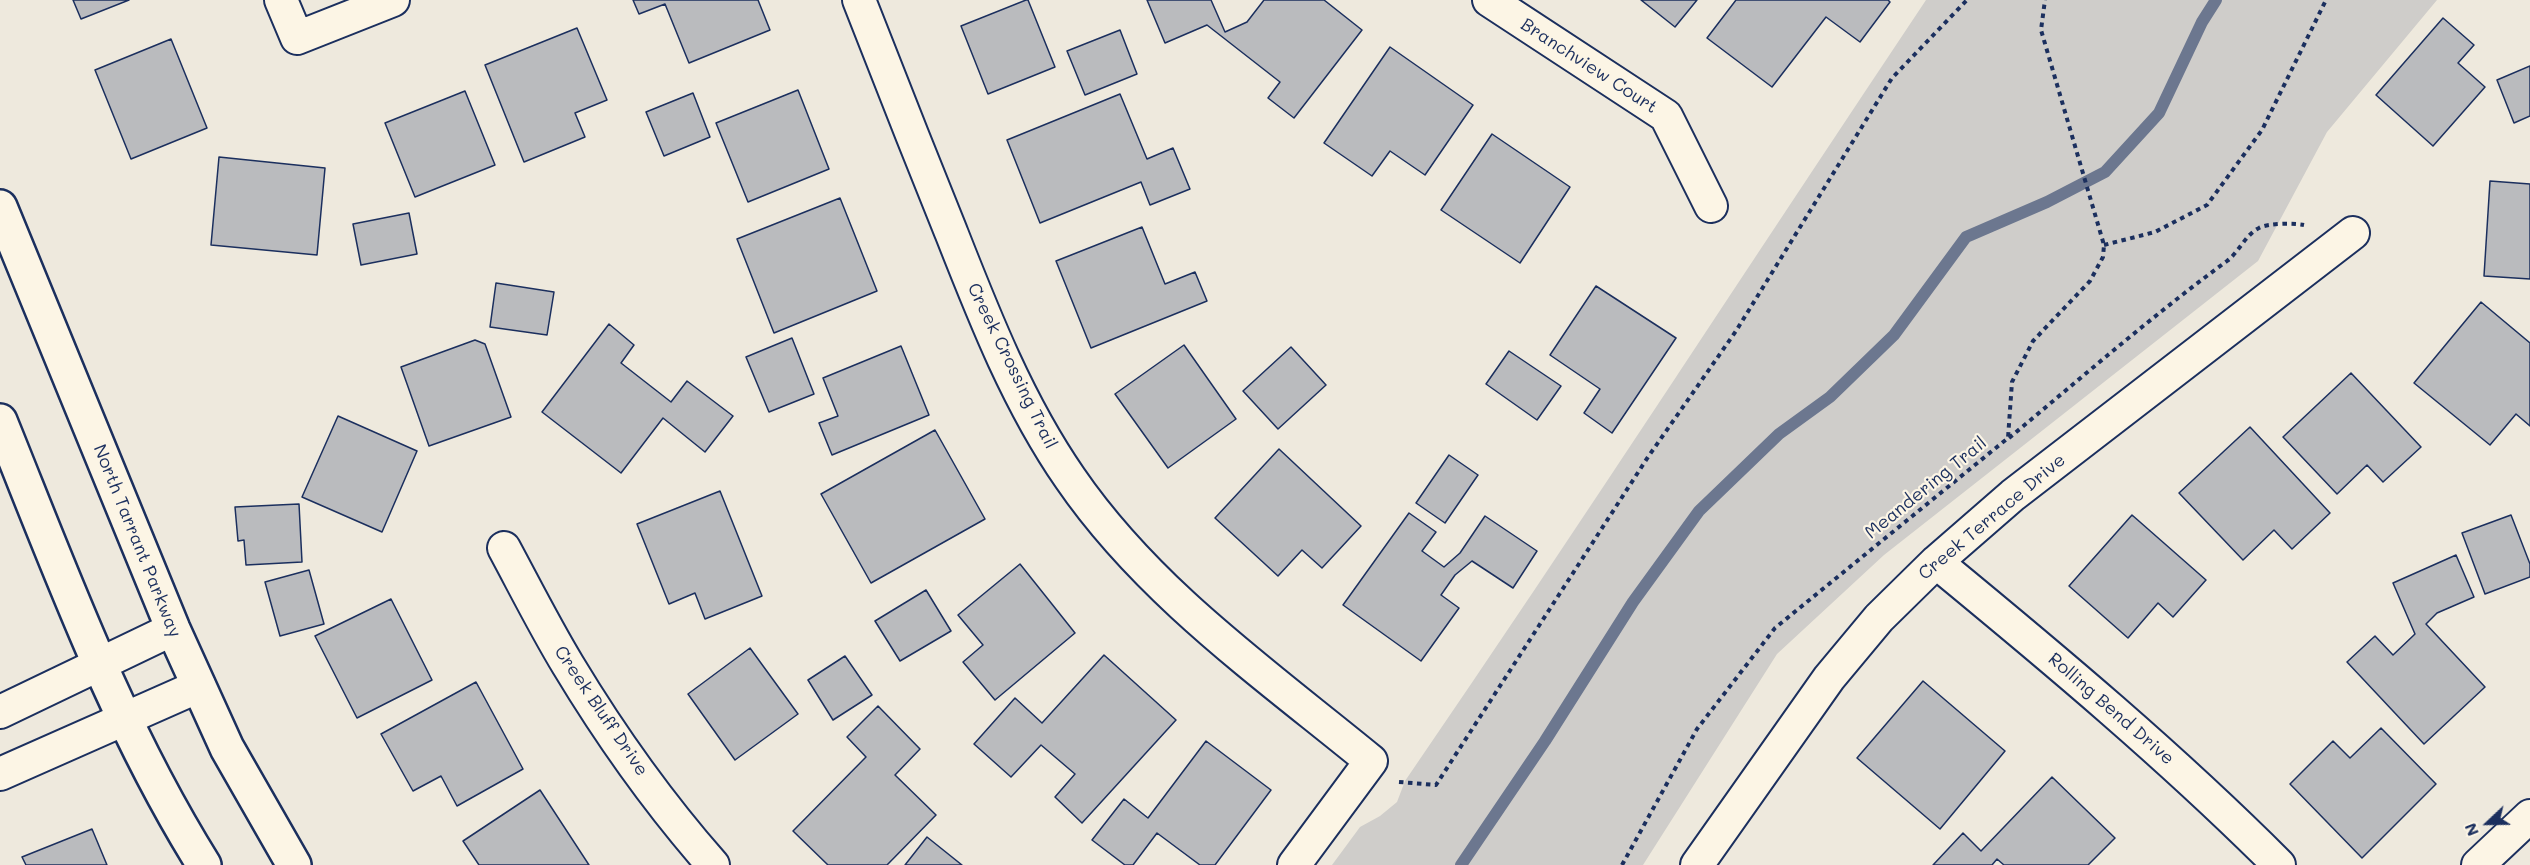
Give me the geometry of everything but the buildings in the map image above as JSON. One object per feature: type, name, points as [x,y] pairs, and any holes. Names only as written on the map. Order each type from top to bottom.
[{"type":"main road","name":"North Tarrant Parkway","points":[[0,207],[173,629],[227,748],[294,865]]},
{"type":"main road","points":[[0,421],[97,663],[124,720],[182,829],[204,865]]},
{"type":"street","points":[[281,0],[297,38],[393,0]]},
{"type":"street","name":"Creek Crossing Trail","points":[[859,0],[981,310],[1033,416],[1070,478],[1115,536],[1166,589],[1215,633],[1371,761]]},
{"type":"street","name":"Branchview Court","points":[[1489,0],[1666,116],[1711,206]]},
{"type":"street","name":"Creek Terrace Drive","points":[[1697,865],[1829,678],[1879,618],[1936,562],[2013,495],[2353,233]]},
{"type":"street","name":"Creek Bluff Drive","points":[[504,548],[568,665],[628,755],[713,865]]},
{"type":"street","name":"Rolling Bend Drive","points":[[1936,562],[2042,649],[2210,796],[2279,865]]},
{"type":"street","points":[[0,712],[97,663],[173,629]]},
{"type":"street","points":[[0,774],[199,686]]},
{"type":"street","points":[[1294,865],[1371,761]]},
{"type":"street","points":[[2478,865],[2530,816]]},
{"type":"path","points":[[1371,761],[1396,782],[1436,785],[1648,457],[1736,331],[1892,78],[1967,0]]},
{"type":"path","points":[[2045,0],[2041,30],[2104,245],[2156,232],[2207,205],[2262,130],[2326,0]]},
{"type":"path","points":[[2008,438],[2237,253],[2250,235],[2260,227],[2295,223],[2353,233]]},
{"type":"path","name":"Meandering Trail","points":[[1622,865],[1697,729],[1775,628],[2008,438],[2012,382],[2033,341],[2090,281],[2103,257],[2104,245]]},
{"type":"shaded area","points":[[1926,0],[2437,0],[2327,132],[2258,261],[1884,555],[1777,654],[1643,865],[1332,865],[1360,827],[1380,816],[1397,802],[1405,781],[1602,489]]},
{"type":"waterway","points":[[1461,865],[1545,741],[1633,602],[1699,511],[1779,434],[1830,397],[1894,335],[1966,237],[2047,202],[2105,172],[2159,113],[2202,22],[2216,0]]}]
